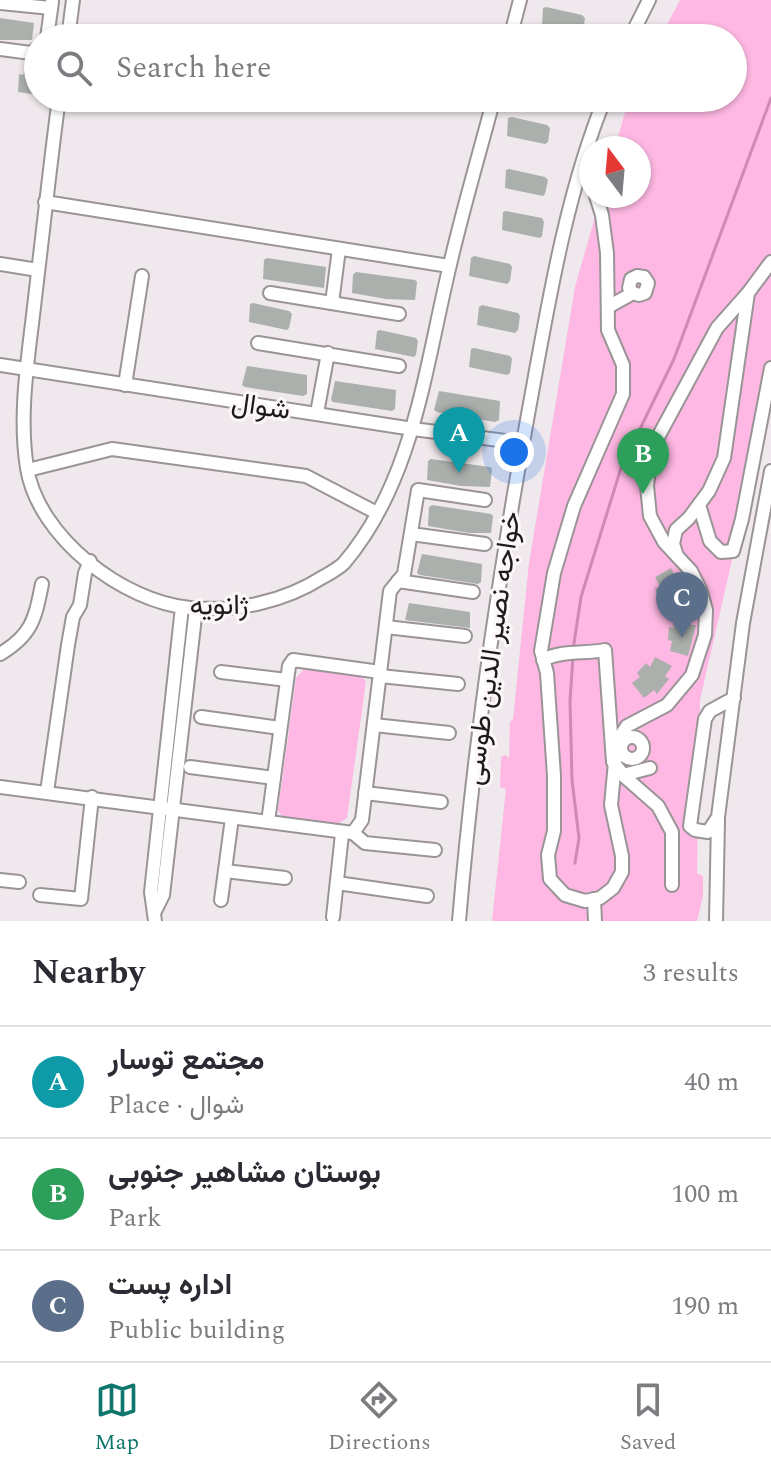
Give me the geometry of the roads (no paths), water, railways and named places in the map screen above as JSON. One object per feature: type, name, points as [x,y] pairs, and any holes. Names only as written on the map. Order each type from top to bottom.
[{"type":"street","points":[[70,24],[73,0]]},
{"type":"street","points":[[514,24],[520,0]]},
{"type":"street","points":[[637,24],[649,0]]},
{"type":"street","points":[[0,3],[51,4],[49,24]]},
{"type":"street","points":[[0,49],[24,52]]},
{"type":"street","name":"ژانویه","points":[[57,112],[24,397],[28,470],[49,521],[65,540],[110,577],[143,596],[189,608],[266,603],[307,587],[342,565],[377,513],[413,429],[449,266],[490,112]]},
{"type":"street","name":"خواجه نصیر الدین طوسی","points":[[592,136],[600,112]]},
{"type":"street","name":"خواجه نصیر الدین طوسی","points":[[459,921],[471,782],[522,443],[546,314],[579,179]]},
{"type":"street","points":[[45,202],[449,266]]},
{"type":"street","points":[[543,660],[554,654],[605,650],[613,762],[611,805],[622,856],[622,872],[613,888],[600,898],[585,901],[565,895],[550,879],[548,855],[554,831],[554,776],[547,673],[543,660],[541,651],[554,573],[574,506],[623,394],[623,365],[608,330],[607,253],[600,208]]},
{"type":"street","points":[[332,303],[339,249]]},
{"type":"street","points":[[613,762],[627,726],[667,705],[692,675],[705,635],[706,610],[691,571],[664,542],[650,516],[647,486],[650,460],[657,439],[717,328],[771,262]]},
{"type":"street","points":[[0,264],[38,270]]},
{"type":"street","points":[[125,385],[142,276]]},
{"type":"street","points":[[270,293],[399,314]]},
{"type":"street","points":[[608,307],[633,293]]},
{"type":"street","points":[[677,556],[673,544],[676,530],[709,491],[724,458],[748,293]]},
{"type":"street","points":[[258,343],[399,366]]},
{"type":"street","points":[[317,413],[328,353]]},
{"type":"street","name":"شوال","points":[[0,365],[522,443]]},
{"type":"street","points":[[699,505],[710,541],[721,552],[733,551],[771,368]]},
{"type":"street","points":[[28,470],[112,449],[306,476],[377,513]]},
{"type":"street","points":[[713,921],[717,888],[718,817],[743,623],[771,471]]},
{"type":"street","points":[[333,917],[348,833],[362,820],[390,591],[404,574],[418,490],[485,500]]},
{"type":"street","points":[[740,527],[752,543],[758,544]]},
{"type":"street","points":[[411,534],[485,544]]},
{"type":"street","points":[[47,792],[68,645],[90,561]]},
{"type":"street","points":[[398,581],[473,592]]},
{"type":"street","points":[[0,654],[17,644],[31,629],[42,584]]},
{"type":"street","points":[[155,916],[151,892],[165,807],[189,608]]},
{"type":"street","points":[[386,627],[465,636]]},
{"type":"street","points":[[268,822],[289,666],[293,660],[458,684]]},
{"type":"street","points":[[221,672],[287,680]]},
{"type":"street","points":[[718,817],[708,832],[690,826],[705,719],[710,711],[734,698]]},
{"type":"street","points":[[201,717],[280,728]]},
{"type":"street","points":[[374,725],[449,733]]},
{"type":"street","points":[[613,762],[658,806],[672,832],[672,885]]},
{"type":"street","points":[[190,767],[274,778]]},
{"type":"street","points":[[623,775],[650,768]]},
{"type":"street","points":[[0,787],[348,833],[365,843],[435,850]]},
{"type":"street","points":[[365,793],[441,802]]},
{"type":"street","points":[[40,895],[81,899],[92,797]]},
{"type":"street","points":[[221,900],[232,818]]},
{"type":"street","points":[[225,871],[285,878]]},
{"type":"street","points":[[0,880],[19,882]]},
{"type":"street","points":[[337,883],[427,896]]},
{"type":"street","points":[[594,899],[595,921]]},
{"type":"waterway","points":[[573,650],[581,597],[621,468],[674,359],[771,98]]},
{"type":"waterway","points":[[573,657],[570,701],[572,780],[579,838],[575,863]]},
{"type":"place","name":"مجتمع توسار","points":[[459,473]]},
{"type":"place","name":"بوستان مشاهیر جنوبی","points":[[643,494]]},
{"type":"place","name":"اداره پست","points":[[682,638]]}]
